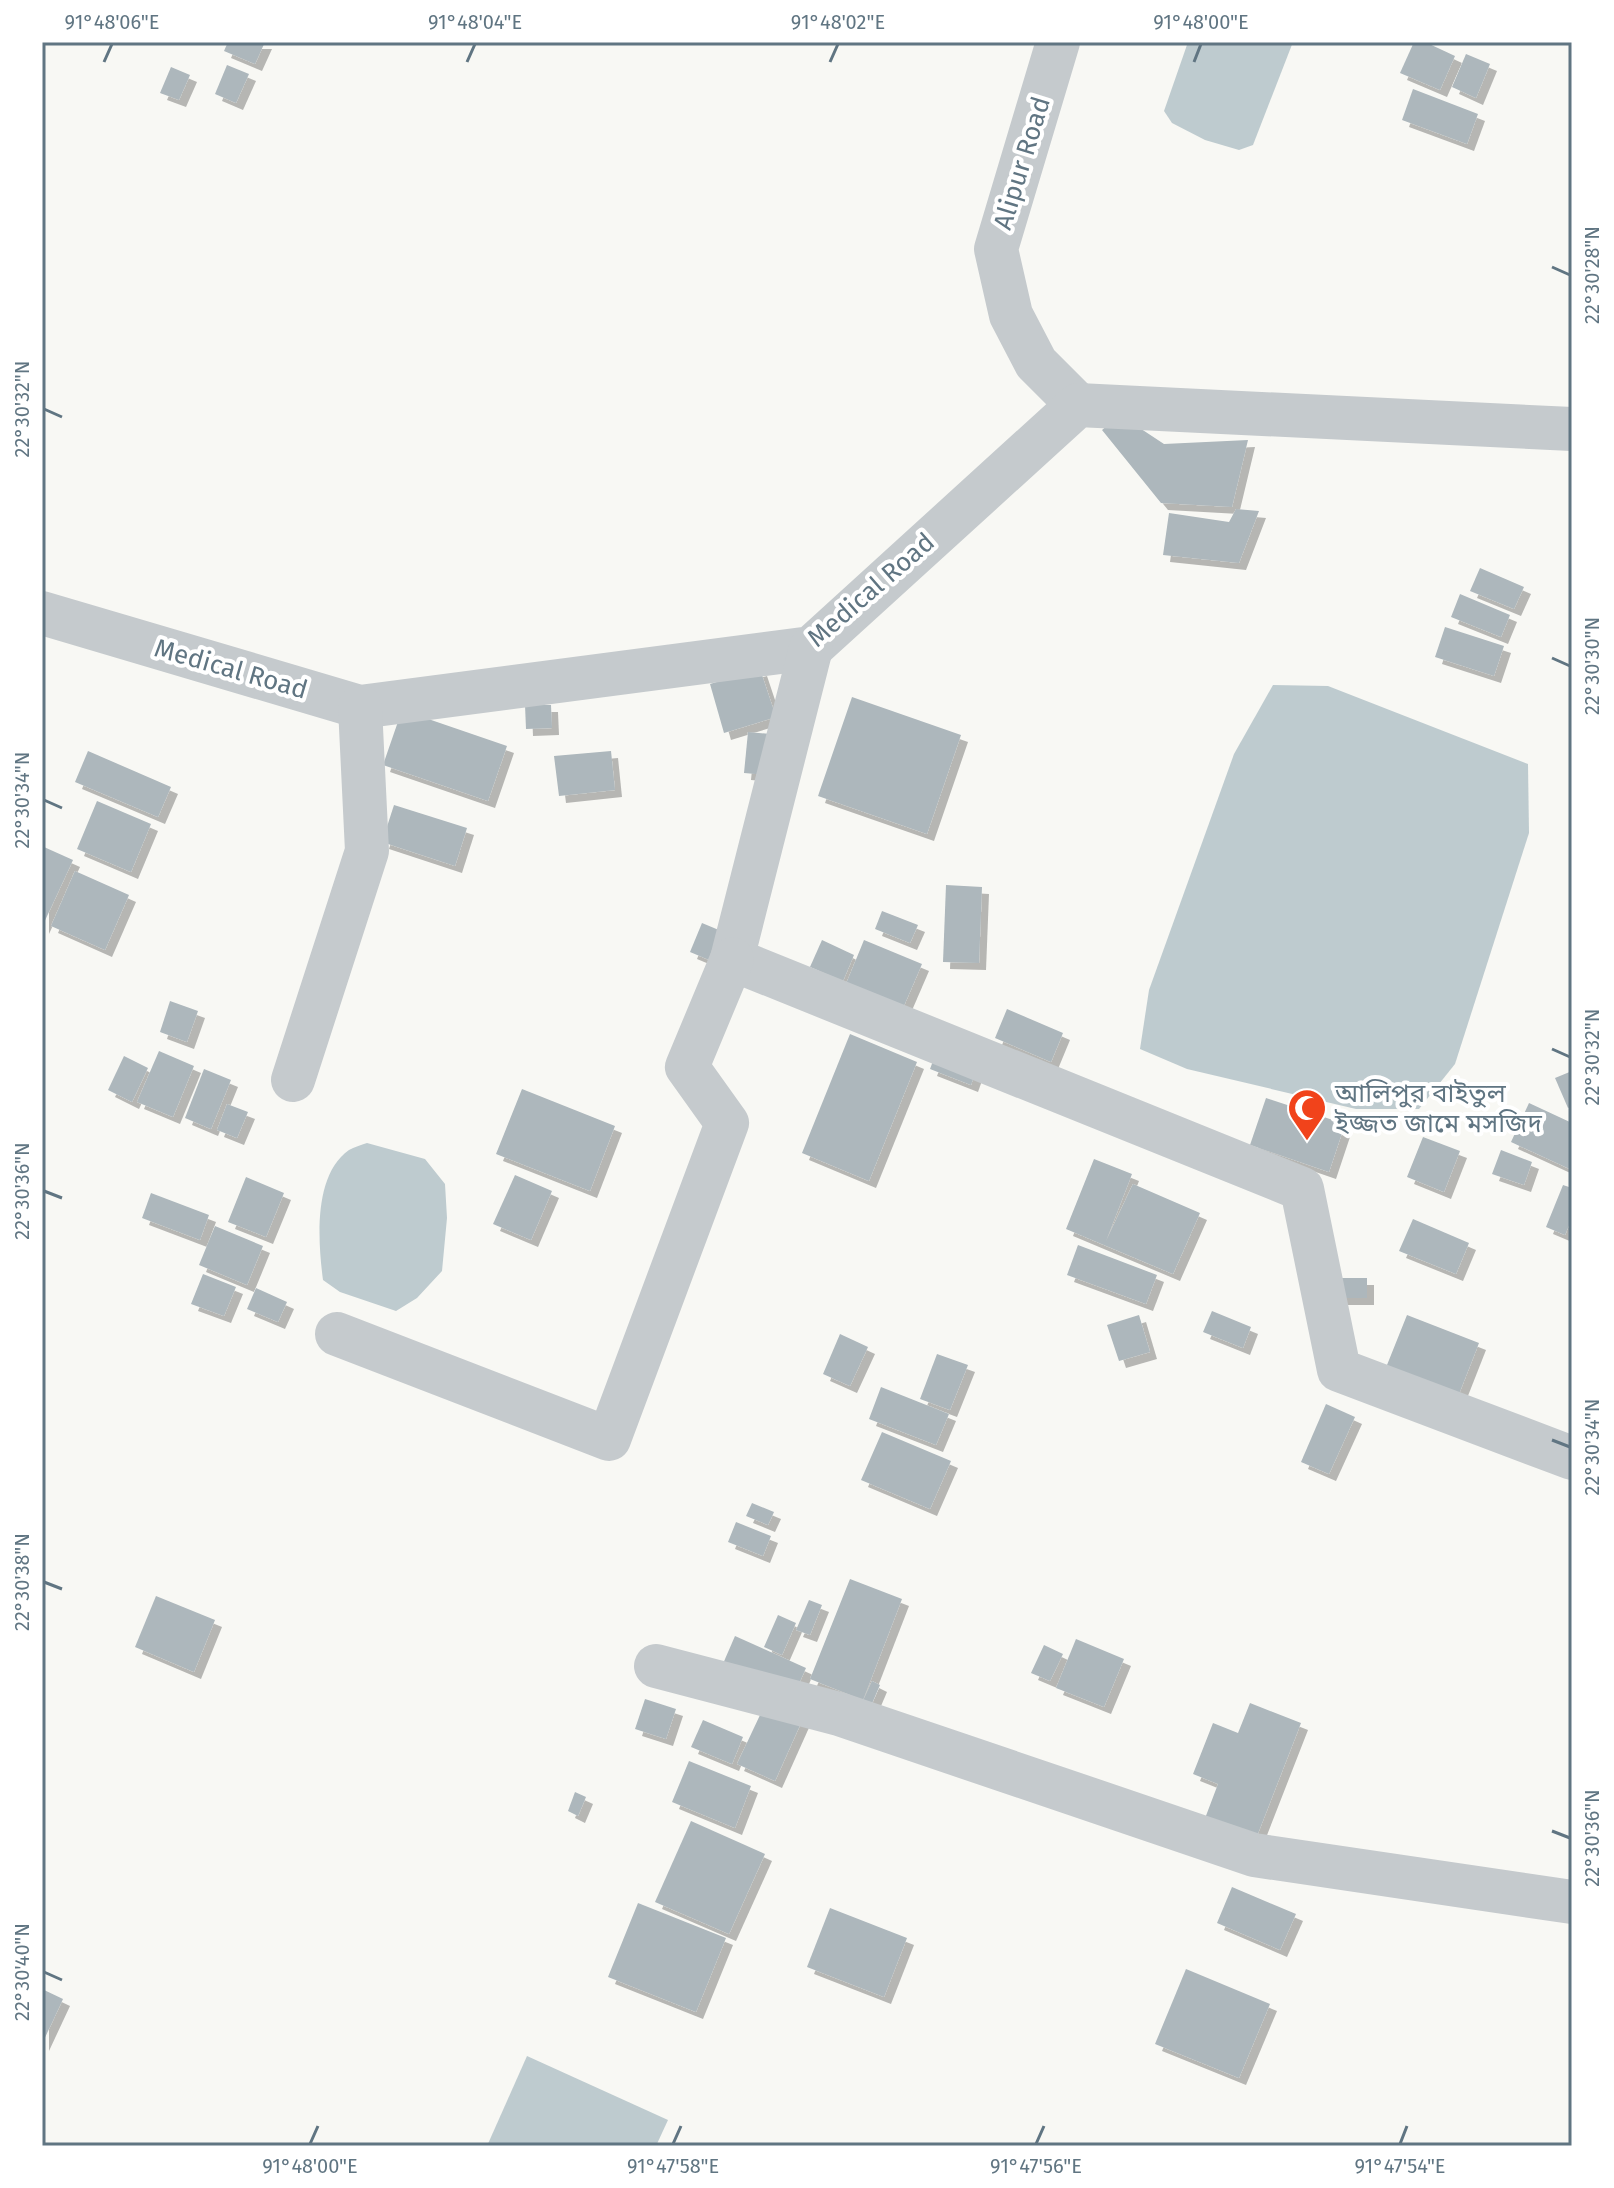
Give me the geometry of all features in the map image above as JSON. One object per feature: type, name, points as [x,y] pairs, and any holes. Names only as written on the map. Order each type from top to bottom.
[{"type":"street","name":"Alipur Road","points":[[1058,42],[996,249],[1011,315],[1036,363],[1078,405]]},
{"type":"street","points":[[1078,405],[1572,429]]},
{"type":"street","name":"Medical Road","points":[[42,613],[360,707],[811,648],[1078,405]]},
{"type":"street","points":[[337,1334],[609,1439],[727,1123],[687,1067],[732,959],[811,648]]},
{"type":"street","points":[[293,1080],[367,851],[360,707]]},
{"type":"street","points":[[732,959],[1302,1189],[1339,1370],[1572,1458]]},
{"type":"street","points":[[656,1666],[839,1714],[1254,1855],[1572,1902]]},
{"type":"shaded area","points":[[1188,42],[1293,42],[1253,145],[1239,150],[1205,140],[1172,123],[1164,111]]},
{"type":"shaded area","points":[[1273,685],[1328,686],[1528,764],[1529,833],[1455,1064],[1419,1109],[1356,1109],[1187,1069],[1140,1049],[1149,990],[1234,754]]},
{"type":"shaded area","points":[[367,1143],[425,1159],[445,1184],[447,1218],[442,1271],[417,1298],[396,1311],[340,1292],[323,1280],[321,1210],[329,1176],[337,1161],[349,1150]]},
{"type":"shaded area","points":[[527,2056],[668,2120],[656,2146],[487,2146]]},
{"type":"building","points":[[228,42],[265,42],[255,64],[224,51]]},
{"type":"building","points":[[1414,42],[1425,42],[1455,56],[1440,90],[1400,73]]},
{"type":"building","points":[[1466,54],[1490,64],[1476,98],[1452,87]]},
{"type":"building","points":[[227,65],[249,74],[236,103],[215,94]]},
{"type":"building","points":[[171,67],[190,75],[179,100],[160,93]]},
{"type":"building","points":[[1413,89],[1478,114],[1467,144],[1402,120]]},
{"type":"building","points":[[1120,415],[1164,444],[1248,440],[1232,507],[1161,503],[1102,430]]},
{"type":"building","points":[[1236,509],[1259,511],[1239,563],[1163,555],[1169,513],[1229,522]]},
{"type":"building","points":[[1480,568],[1524,587],[1514,609],[1470,591]]},
{"type":"building","points":[[1460,594],[1510,615],[1501,637],[1451,617]]},
{"type":"building","points":[[1445,627],[1504,646],[1494,676],[1435,657]]},
{"type":"building","points":[[760,669],[776,717],[724,733],[710,684]]},
{"type":"building","points":[[852,697],[961,735],[927,834],[818,796]]},
{"type":"building","points":[[525,705],[551,705],[552,728],[526,729]]},
{"type":"building","points":[[402,710],[507,746],[488,801],[383,765]]},
{"type":"building","points":[[748,732],[771,734],[767,775],[744,773]]},
{"type":"building","points":[[88,751],[171,787],[158,817],[75,782]]},
{"type":"building","points":[[611,751],[615,790],[559,796],[554,756]]},
{"type":"building","points":[[97,801],[151,824],[131,872],[77,849]]},
{"type":"building","points":[[394,805],[467,828],[455,866],[382,842]]},
{"type":"building","points":[[44,847],[73,860],[42,927],[42,851]]},
{"type":"building","points":[[75,871],[129,895],[105,950],[51,926]]},
{"type":"building","points":[[946,885],[982,887],[979,963],[943,962]]},
{"type":"building","points":[[882,911],[918,925],[910,943],[875,929]]},
{"type":"building","points":[[702,923],[726,933],[714,962],[690,952]]},
{"type":"building","points":[[822,940],[854,955],[843,981],[810,967]]},
{"type":"building","points":[[864,940],[922,964],[903,1008],[846,984]]},
{"type":"building","points":[[170,1001],[198,1011],[187,1042],[160,1032]]},
{"type":"building","points":[[1007,1009],[1063,1033],[1051,1062],[995,1038]]},
{"type":"building","points":[[850,1034],[917,1062],[869,1181],[802,1153]]},
{"type":"building","points":[[159,1051],[194,1066],[173,1117],[137,1102]]},
{"type":"building","points":[[936,1053],[977,1068],[971,1085],[930,1069]]},
{"type":"building","points":[[124,1056],[148,1068],[132,1102],[108,1090]]},
{"type":"building","points":[[204,1069],[231,1080],[211,1129],[185,1118]]},
{"type":"building","points":[[1572,1071],[1572,1106],[1568,1108],[1555,1078]]},
{"type":"building","points":[[522,1089],[615,1126],[590,1191],[496,1154]]},
{"type":"building","points":[[1266,1098],[1345,1124],[1329,1172],[1250,1145]]},
{"type":"building","points":[[1529,1103],[1572,1123],[1572,1170],[1511,1142]]},
{"type":"building","points":[[227,1104],[248,1112],[237,1138],[217,1130]]},
{"type":"building","points":[[1423,1137],[1460,1151],[1444,1192],[1407,1177]]},
{"type":"building","points":[[1501,1150],[1532,1162],[1524,1185],[1492,1174]]},
{"type":"building","points":[[1094,1159],[1132,1174],[1106,1241],[1133,1184],[1200,1213],[1173,1274],[1066,1229]]},
{"type":"building","points":[[515,1175],[552,1191],[531,1240],[493,1224]]},
{"type":"building","points":[[246,1177],[284,1193],[266,1237],[228,1222]]},
{"type":"building","points":[[1563,1185],[1572,1188],[1572,1218],[1565,1235],[1546,1227]]},
{"type":"building","points":[[151,1193],[209,1215],[200,1240],[142,1218]]},
{"type":"building","points":[[1413,1219],[1469,1243],[1456,1274],[1399,1251]]},
{"type":"building","points":[[215,1226],[263,1246],[247,1285],[199,1265]]},
{"type":"building","points":[[1078,1245],[1157,1275],[1146,1304],[1067,1275]]},
{"type":"building","points":[[203,1274],[236,1287],[224,1316],[191,1304]]},
{"type":"building","points":[[1335,1278],[1367,1278],[1367,1298],[1335,1298]]},
{"type":"building","points":[[256,1288],[287,1302],[278,1322],[247,1309]]},
{"type":"building","points":[[1212,1311],[1251,1327],[1243,1348],[1203,1332]]},
{"type":"building","points":[[1139,1315],[1150,1352],[1119,1361],[1107,1325]]},
{"type":"building","points":[[1407,1315],[1479,1343],[1457,1399],[1385,1370]]},
{"type":"building","points":[[840,1334],[868,1347],[850,1386],[823,1374]]},
{"type":"building","points":[[937,1354],[968,1365],[950,1410],[920,1399]]},
{"type":"building","points":[[881,1387],[949,1414],[936,1445],[869,1419]]},
{"type":"building","points":[[1326,1404],[1355,1417],[1329,1474],[1301,1462]]},
{"type":"building","points":[[882,1432],[951,1461],[930,1509],[861,1480]]},
{"type":"building","points":[[752,1503],[774,1512],[768,1525],[746,1516]]},
{"type":"building","points":[[736,1522],[771,1536],[763,1556],[728,1542]]},
{"type":"building","points":[[850,1579],[902,1599],[863,1700],[810,1679]]},
{"type":"building","points":[[156,1596],[215,1620],[194,1672],[135,1647]]},
{"type":"building","points":[[809,1600],[822,1605],[810,1635],[796,1630]]},
{"type":"building","points":[[778,1615],[796,1623],[782,1655],[764,1647]]},
{"type":"building","points":[[735,1636],[806,1668],[793,1697],[722,1666]]},
{"type":"building","points":[[1076,1639],[1124,1659],[1104,1707],[1056,1688]]},
{"type":"building","points":[[1044,1645],[1063,1654],[1050,1681],[1031,1673]]},
{"type":"building","points":[[872,1681],[880,1685],[871,1706],[862,1703]]},
{"type":"building","points":[[768,1698],[805,1714],[775,1781],[737,1764]]},
{"type":"building","points":[[645,1699],[676,1709],[666,1739],[635,1729]]},
{"type":"building","points":[[1250,1703],[1301,1723],[1255,1841],[1204,1821],[1218,1784],[1193,1774],[1213,1723],[1238,1733]]},
{"type":"building","points":[[703,1720],[743,1737],[732,1764],[691,1747]]},
{"type":"building","points":[[689,1761],[751,1786],[735,1828],[672,1802]]},
{"type":"building","points":[[575,1792],[586,1797],[578,1816],[568,1811]]},
{"type":"building","points":[[691,1821],[765,1854],[729,1934],[655,1902]]},
{"type":"building","points":[[1232,1887],[1296,1914],[1280,1950],[1217,1923]]},
{"type":"building","points":[[638,1903],[726,1938],[696,2012],[608,1977]]},
{"type":"building","points":[[830,1908],[907,1938],[884,1997],[807,1967]]},
{"type":"building","points":[[1186,1969],[1270,2004],[1239,2078],[1155,2044]]},
{"type":"building","points":[[42,1989],[63,1999],[42,2044]]},
{"type":"place","name":"আলিপুর বাইতুল ইজ্জত জামে মসজিদ","points":[[1307,1142]]}]
